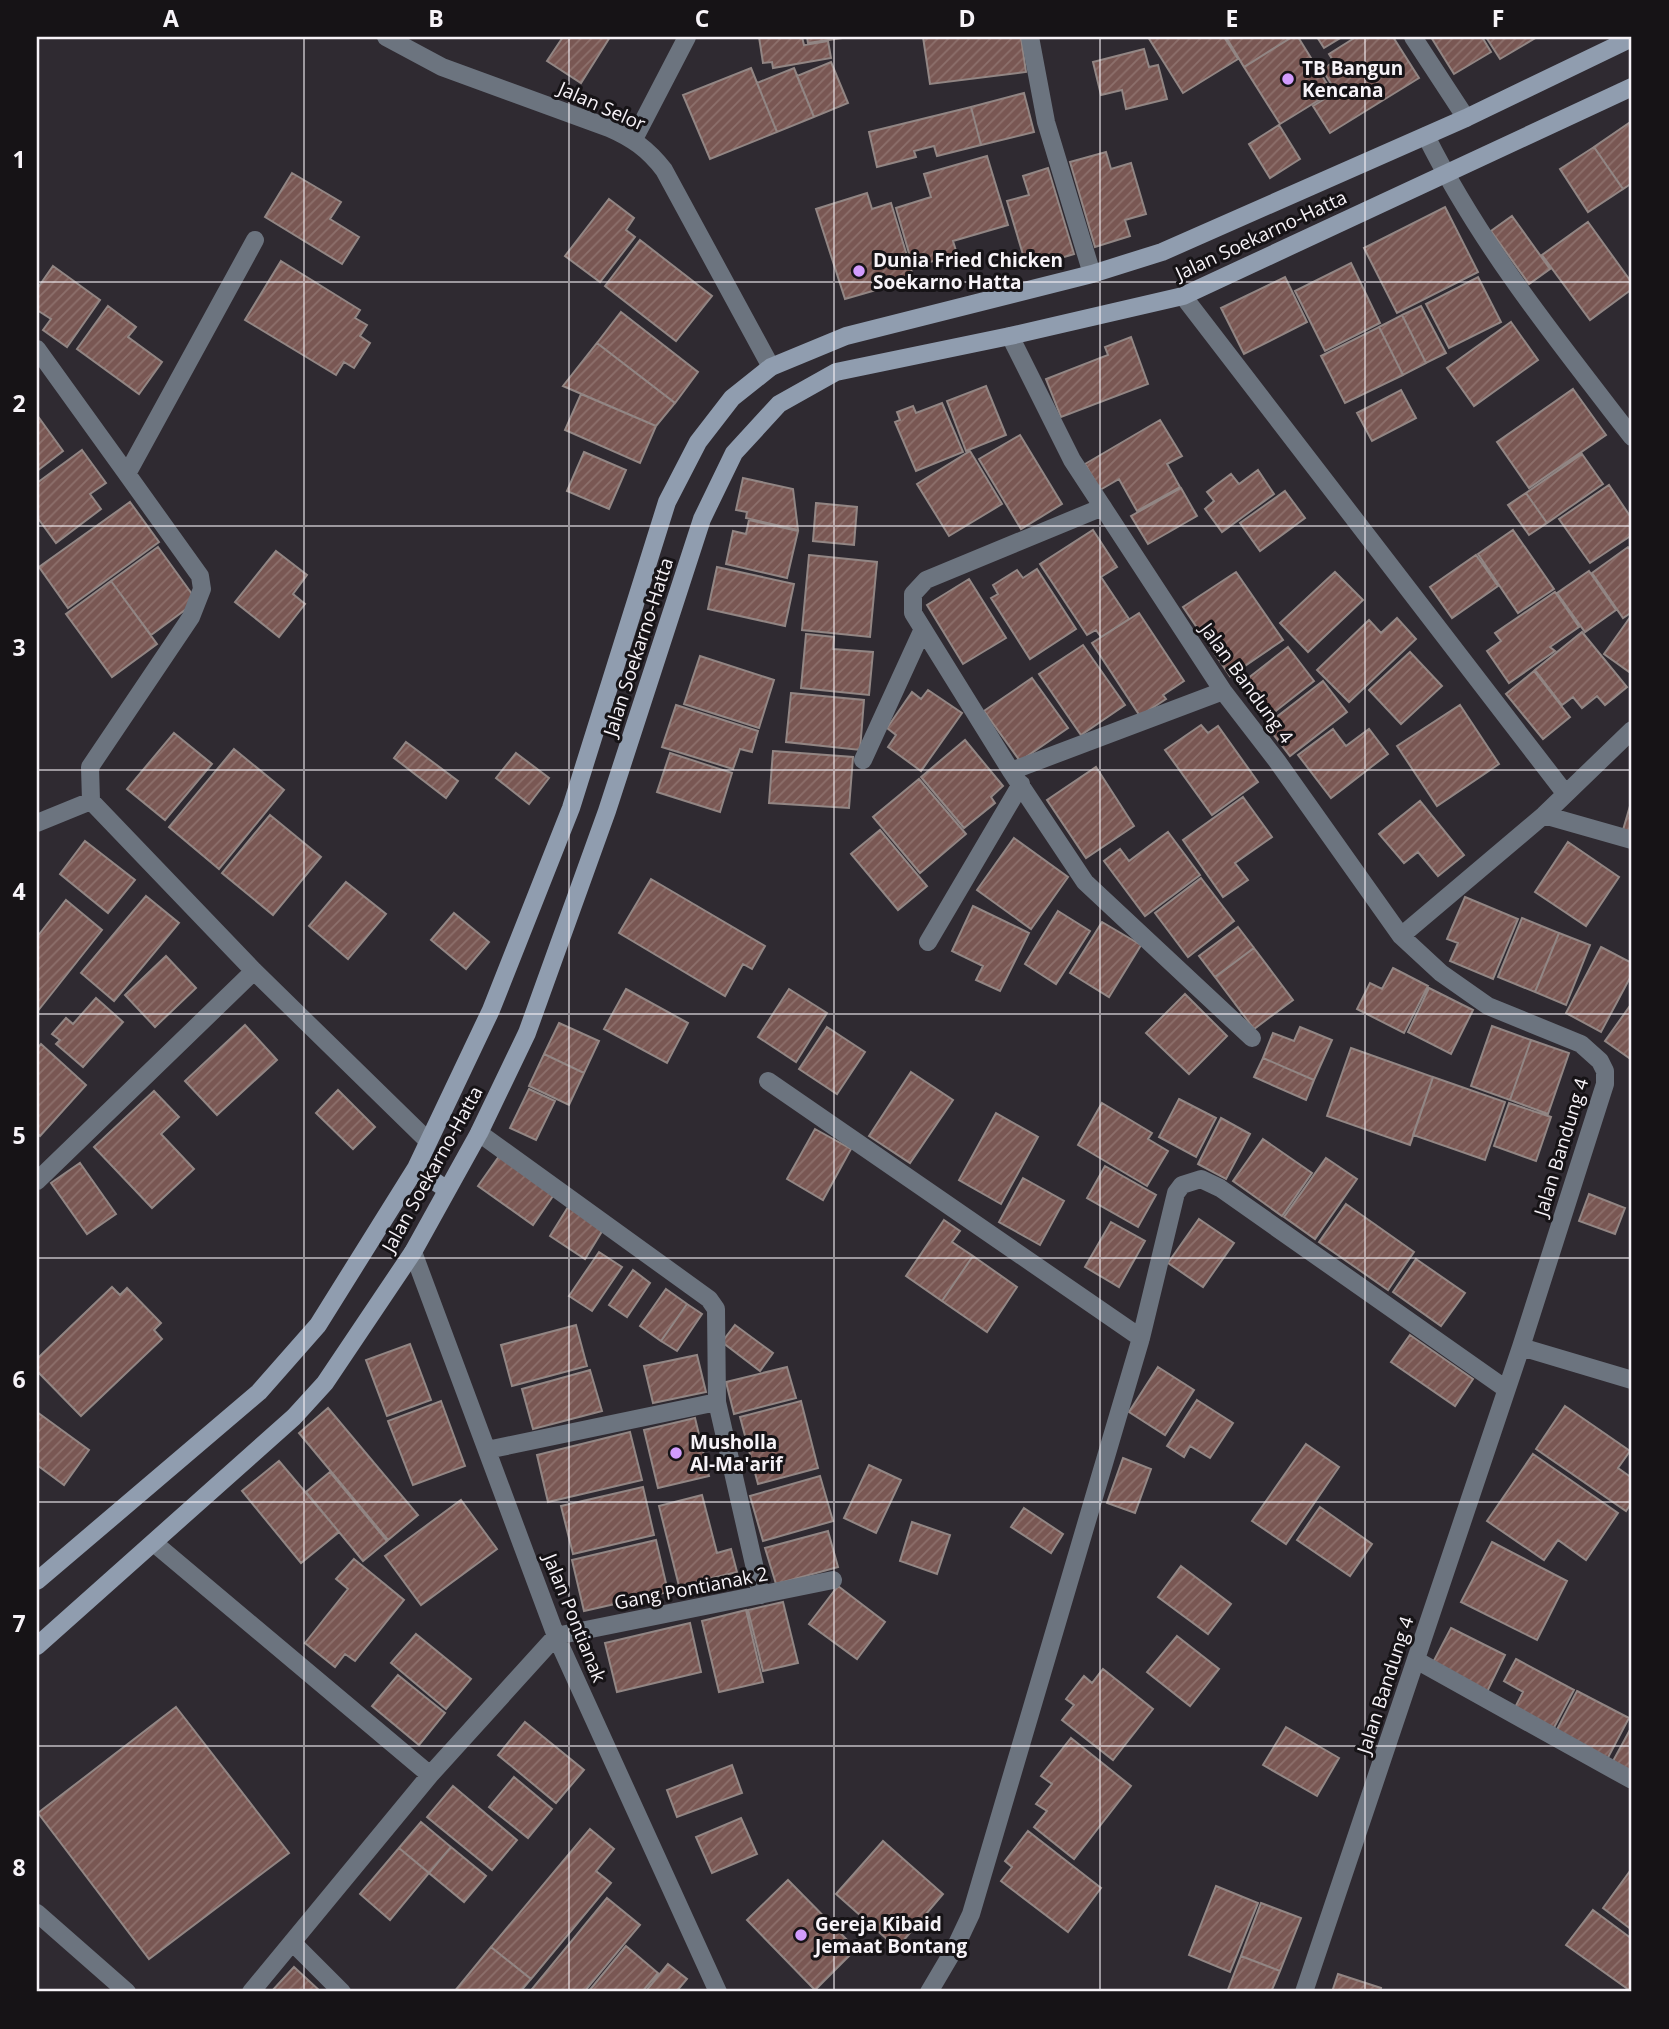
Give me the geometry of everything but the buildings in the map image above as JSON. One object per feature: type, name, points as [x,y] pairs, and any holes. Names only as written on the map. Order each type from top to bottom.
[{"type":"main road","name":"Jalan Soekarno-Hatta","points":[[37,1581],[259,1392],[318,1325],[416,1168],[491,1010],[571,808],[667,502],[698,442],[732,398],[771,367],[846,336],[1092,274],[1161,252],[1466,118],[1632,38]]},
{"type":"main road","name":"Jalan Soekarno-Hatta","points":[[37,1646],[294,1417],[325,1383],[413,1252],[479,1133],[527,1033],[607,811],[702,519],[734,453],[779,404],[836,372],[1010,337],[1183,296],[1632,88]]},
{"type":"main road","points":[[416,1168],[447,1191]]},
{"type":"street","name":"Jalan Selor","points":[[386,37],[442,66],[634,139],[652,154],[664,170],[771,367]]},
{"type":"street","points":[[634,139],[687,37]]},
{"type":"street","points":[[1030,37],[1046,122],[1092,274]]},
{"type":"street","points":[[1413,37],[1466,118]]},
{"type":"street","points":[[1426,136],[1445,173],[1518,290],[1632,436]]},
{"type":"street","points":[[127,474],[255,240]]},
{"type":"street","points":[[1183,296],[1565,793]]},
{"type":"street","name":"Jalan Bandung 4","points":[[1010,337],[1072,460],[1223,691],[1277,761],[1401,936],[1466,992],[1507,1016],[1581,1044],[1600,1061],[1605,1071],[1605,1084],[1521,1347],[1304,1992]]},
{"type":"street","points":[[37,349],[200,576],[202,589],[191,617],[90,767],[91,801],[254,971],[428,1141]]},
{"type":"street","points":[[1103,507],[926,580],[912,594],[912,603],[922,631],[1086,882],[1252,1038]]},
{"type":"street","points":[[863,760],[922,631]]},
{"type":"street","points":[[928,942],[1016,778],[1223,691]]},
{"type":"street","points":[[1401,936],[1544,815],[1632,730]]},
{"type":"street","points":[[37,823],[91,801]]},
{"type":"street","points":[[1544,815],[1632,840]]},
{"type":"street","points":[[37,1181],[254,971]]},
{"type":"street","points":[[768,1081],[1141,1338]]},
{"type":"street","points":[[479,1133],[709,1299],[718,1320],[717,1402],[761,1595]]},
{"type":"street","points":[[929,1992],[956,1948],[971,1914],[1141,1338],[1176,1194],[1182,1185],[1201,1179],[1220,1188],[1506,1389]]},
{"type":"street","name":"Jalan Pontianak","points":[[413,1252],[556,1636],[718,1992]]},
{"type":"street","points":[[1521,1347],[1632,1380]]},
{"type":"street","points":[[487,1450],[717,1402]]},
{"type":"street","points":[[154,1543],[430,1776]]},
{"type":"street","name":"Gang Pontianak 2","points":[[556,1636],[833,1580]]},
{"type":"street","points":[[251,1992],[430,1776],[556,1636]]},
{"type":"street","points":[[1416,1660],[1632,1780]]},
{"type":"street","points":[[37,1913],[127,1992]]},
{"type":"street","points":[[292,1942],[342,1992]]},
{"type":"place","name":"TB Bangun Kencana","points":[[1288,79]]},
{"type":"place","name":"Dunia Fried Chicken Soekarno Hatta","points":[[859,271]]},
{"type":"place","name":"Musholla Al-Ma'arif","points":[[676,1453]]},
{"type":"place","name":"Gereja Kibaid Jemaat Bontang","points":[[801,1935]]}]
